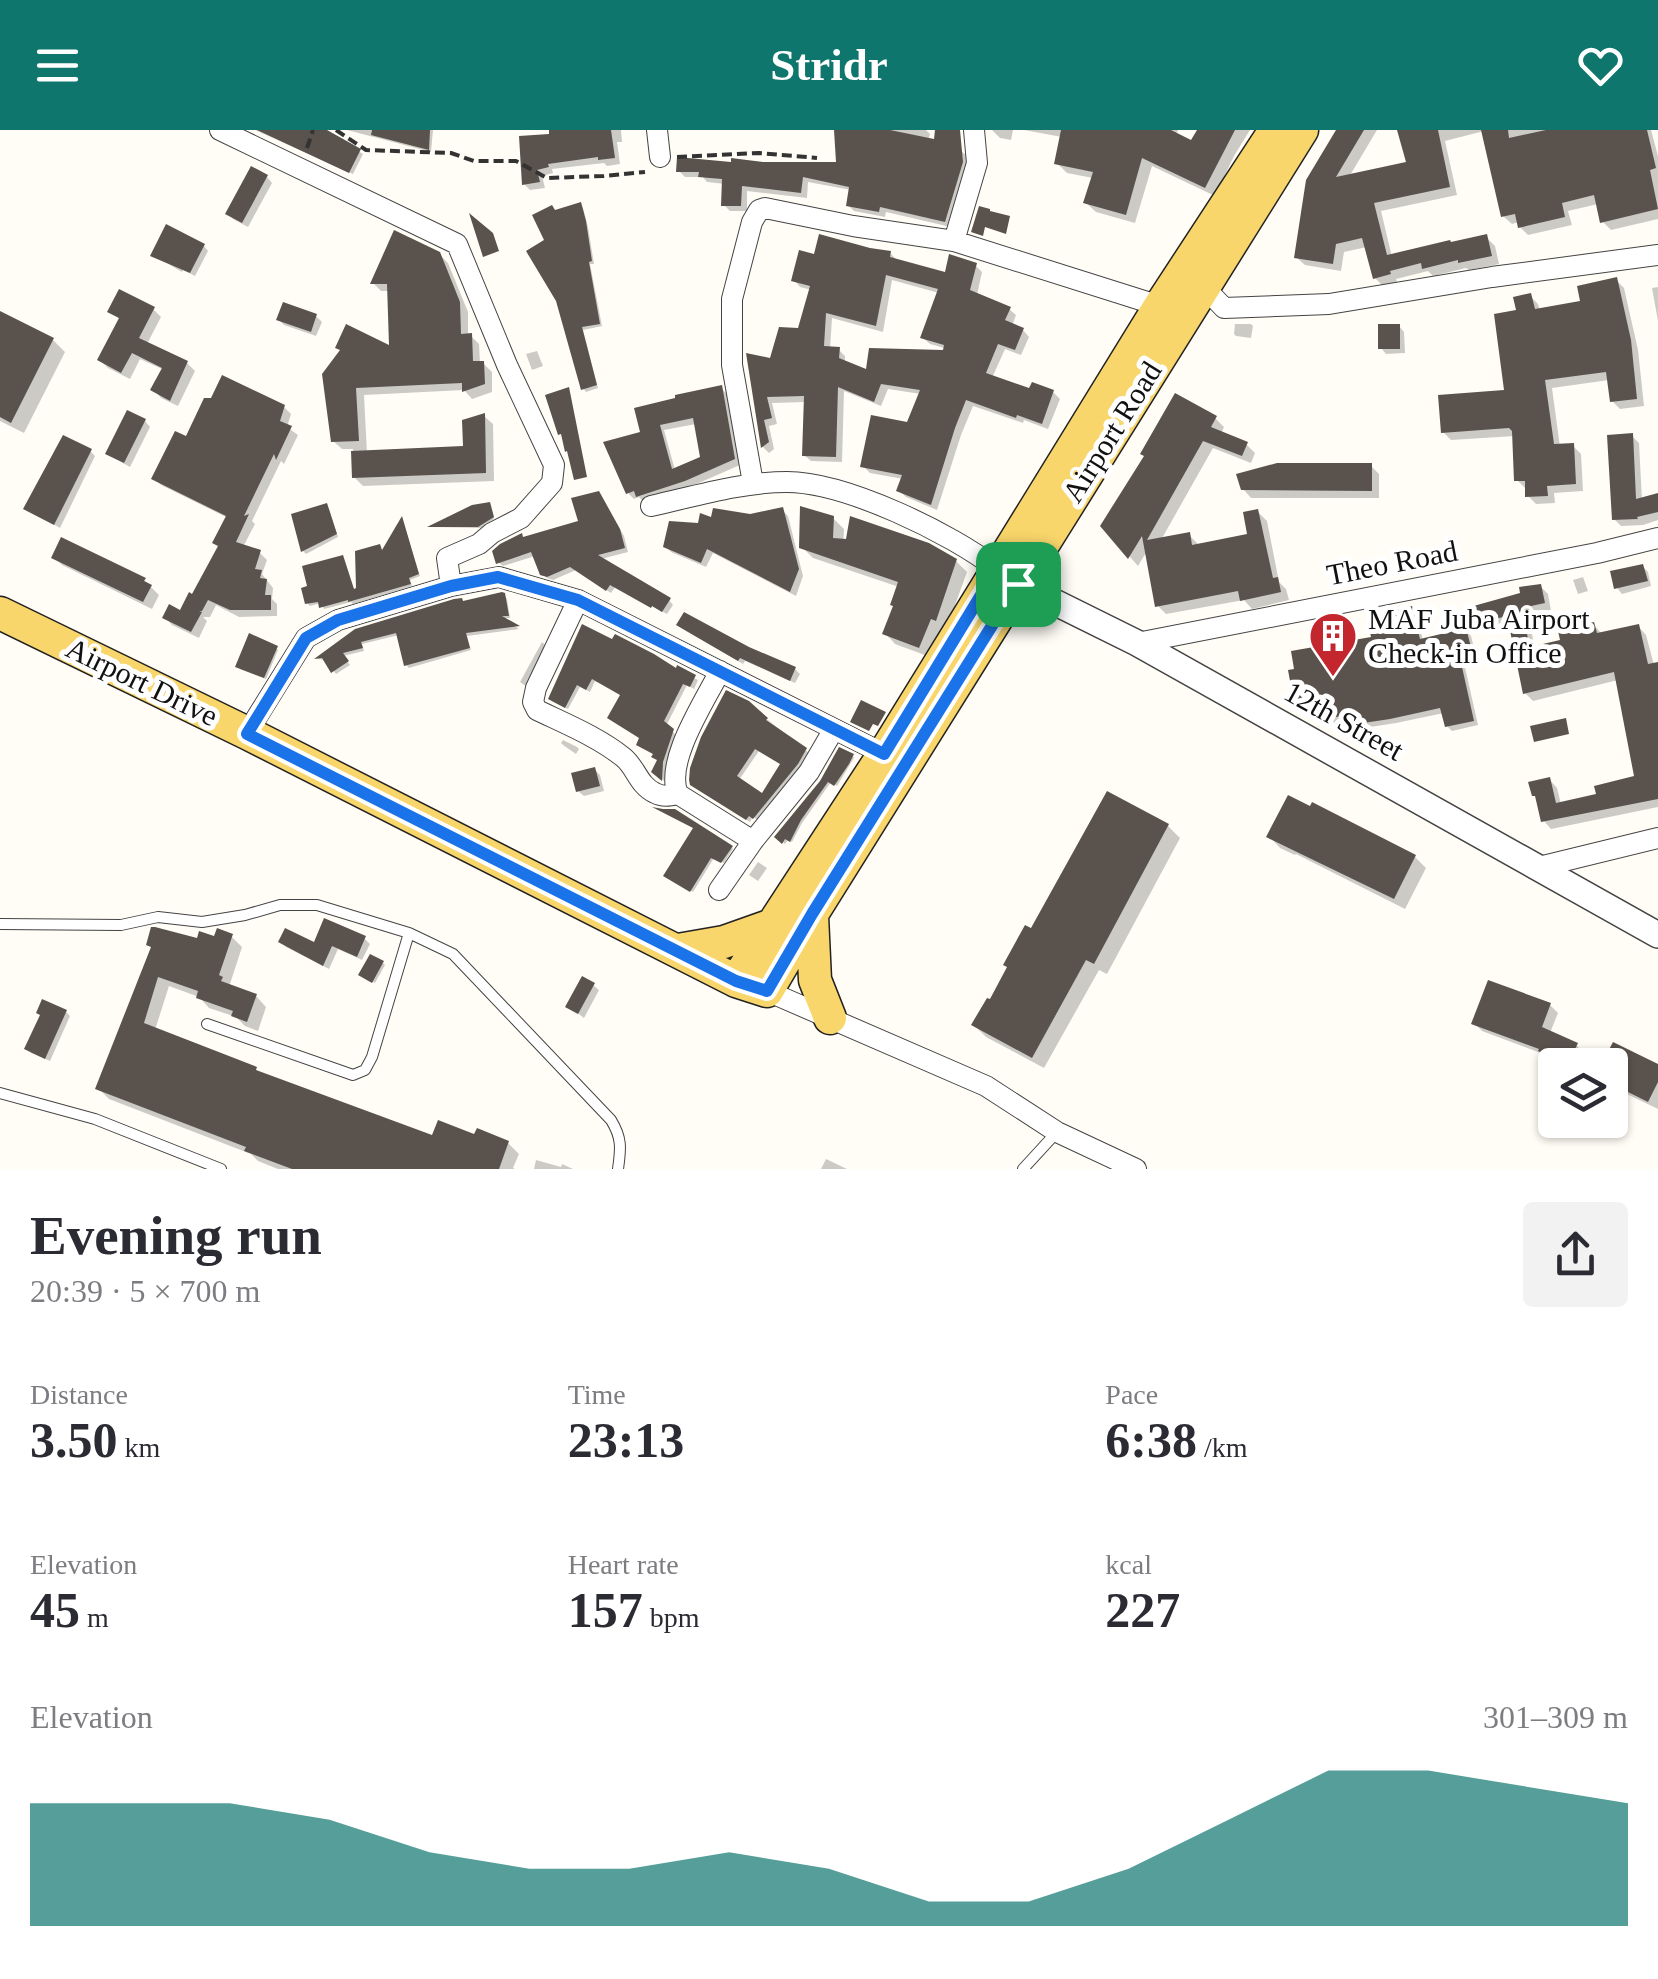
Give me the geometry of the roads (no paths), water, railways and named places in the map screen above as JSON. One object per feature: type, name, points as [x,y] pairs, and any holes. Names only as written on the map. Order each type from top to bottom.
[{"type":"main road","name":"Airport Road","points":[[752,986],[812,914],[1160,306],[1275,130]]},
{"type":"main road","name":"Airport Road","points":[[752,986],[775,924],[884,754],[1204,286],[1302,130]]},
{"type":"main road","name":"Airport Drive","points":[[0,613],[752,986]]},
{"type":"main road","points":[[812,914],[815,980],[830,1018]]},
{"type":"main road","points":[[678,950],[724,942],[775,924]]},
{"type":"street","points":[[220,130],[457,244],[554,465],[552,483],[522,518],[447,558],[451,586]]},
{"type":"street","points":[[658,130],[660,157]]},
{"type":"street","points":[[954,241],[977,163],[974,130]]},
{"type":"street","points":[[753,483],[732,365],[732,299],[755,214],[765,208],[954,241],[1160,306]]},
{"type":"street","points":[[1204,286],[1224,308],[1329,304],[1658,255]]},
{"type":"street","points":[[652,506],[753,483],[813,484],[881,506],[948,536],[1007,576]]},
{"type":"street","name":"Theo Road","points":[[1136,643],[1658,538]]},
{"type":"street","name":"12th Street","points":[[1007,576],[1136,643],[1658,935]]},
{"type":"street","points":[[247,734],[306,638],[338,620],[451,586],[498,577],[578,600],[884,754]]},
{"type":"street","points":[[578,600],[536,688],[533,702],[537,710],[628,760],[651,792],[678,794]]},
{"type":"street","points":[[720,671],[685,740],[674,770],[674,784],[678,794],[752,841]]},
{"type":"street","points":[[720,890],[752,841],[809,772],[834,728]]},
{"type":"street","points":[[1539,867],[1658,838]]},
{"type":"street","points":[[752,986],[986,1086],[1058,1132],[1136,1169]]},
{"type":"lane","points":[[0,924],[120,925],[158,917],[202,922],[280,905],[299,905],[318,906],[409,933],[454,954],[611,1120],[619,1132],[618,1169]]},
{"type":"lane","points":[[207,1024],[353,1075],[365,1070],[409,933]]},
{"type":"lane","points":[[0,1093],[95,1119],[221,1169]]},
{"type":"lane","points":[[1023,1169],[1058,1132]]},
{"type":"place","name":"MAF Juba Airport Check-in Office","points":[[1333,678]]}]
